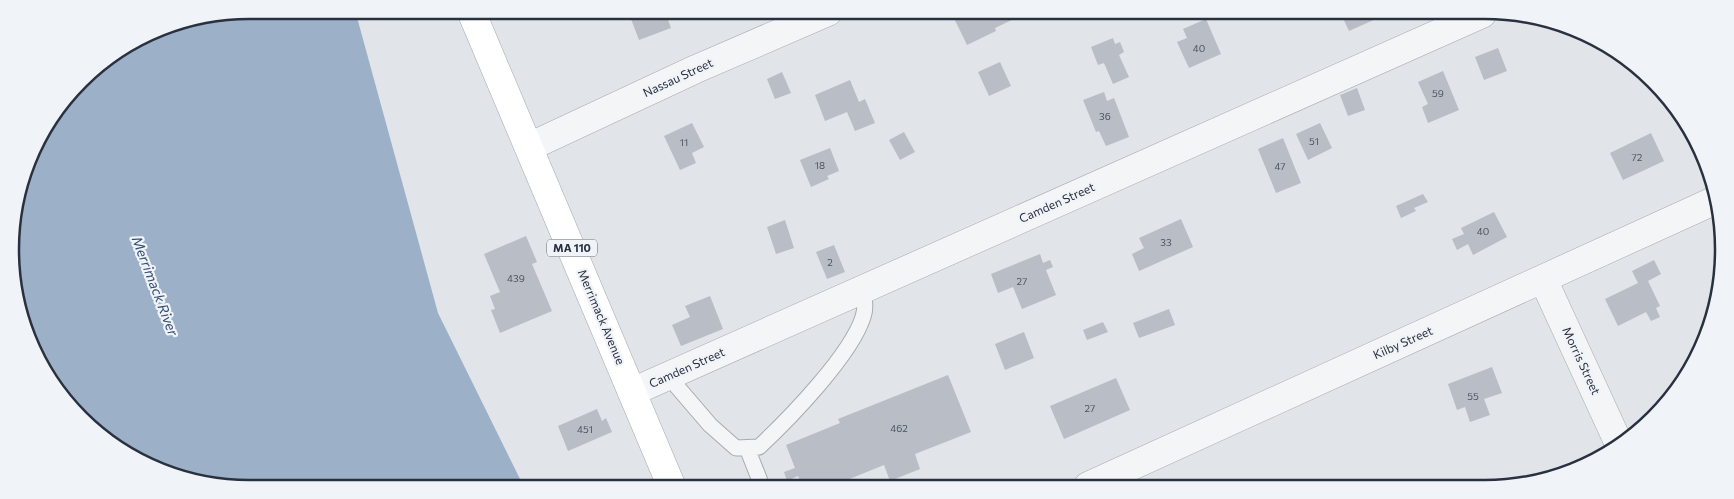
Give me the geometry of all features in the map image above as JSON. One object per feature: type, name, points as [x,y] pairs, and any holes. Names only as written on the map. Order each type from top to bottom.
[{"type":"main road","name":"Merrimack Avenue","points":[[475,19],[670,480]]},
{"type":"street","name":"Nassau Street","points":[[529,147],[696,69],[812,19]]},
{"type":"street","name":"Camden Street","points":[[632,392],[1471,19]]},
{"type":"street","name":"Kilby Street","points":[[1101,480],[1711,203]]},
{"type":"street","name":"Morris Street","points":[[1543,279],[1617,439]]},
{"type":"lane","points":[[668,376],[710,425],[736,448],[759,447],[841,358],[859,328],[864,315],[865,299],[861,291]]},
{"type":"lane","points":[[747,448],[760,480]]},
{"type":"water","name":"Merrimack River","points":[[234,19],[357,19],[438,313],[521,480],[234,480],[204,476],[161,463],[109,433],[86,413],[58,378],[36,338],[23,295],[19,265],[19,234],[23,204],[36,161],[66,109],[86,86],[121,58],[161,36],[204,23]]},
{"type":"building","points":[[631,19],[668,19],[671,28],[639,40]]},
{"type":"building","points":[[954,19],[1014,19],[995,28],[996,31],[967,45]]},
{"type":"building","points":[[1206,19],[1221,54],[1189,68],[1177,42],[1187,38],[1183,29]]},
{"type":"building","points":[[1343,19],[1376,19],[1349,31]]},
{"type":"building","points":[[1113,38],[1115,44],[1120,42],[1124,52],[1119,55],[1129,77],[1113,84],[1104,63],[1098,65],[1091,47]]},
{"type":"building","points":[[1498,48],[1507,71],[1484,80],[1475,57]]},
{"type":"building","points":[[1000,62],[1011,86],[989,96],[978,72]]},
{"type":"building","points":[[1443,71],[1459,110],[1428,123],[1422,107],[1428,104],[1418,82]]},
{"type":"building","points":[[782,72],[791,93],[775,99],[767,79]]},
{"type":"building","points":[[850,80],[859,102],[865,99],[875,123],[855,131],[847,112],[825,121],[815,95]]},
{"type":"building","points":[[1357,88],[1365,110],[1348,116],[1340,95]]},
{"type":"building","points":[[1104,92],[1107,101],[1114,98],[1129,137],[1106,146],[1099,131],[1096,132],[1083,100]]},
{"type":"building","points":[[692,123],[704,147],[692,153],[696,163],[680,170],[664,136]]},
{"type":"building","points":[[1320,123],[1332,148],[1308,160],[1296,134]]},
{"type":"building","points":[[904,132],[915,152],[900,160],[889,140]]},
{"type":"building","points":[[1651,133],[1664,161],[1623,180],[1610,153]]},
{"type":"building","points":[[1283,138],[1301,183],[1276,193],[1258,149]]},
{"type":"building","points":[[830,148],[839,171],[827,176],[829,179],[811,187],[800,160]]},
{"type":"building","points":[[1423,194],[1428,202],[1414,208],[1416,211],[1401,218],[1396,206]]},
{"type":"building","points":[[1494,212],[1507,237],[1473,255],[1468,244],[1457,250],[1452,239],[1464,234],[1461,228]]},
{"type":"building","points":[[1181,219],[1193,247],[1139,271],[1132,254],[1144,248],[1139,238]]},
{"type":"building","points":[[785,220],[794,248],[776,254],[767,227]]},
{"type":"building","points":[[526,236],[537,262],[532,264],[552,311],[500,333],[491,310],[495,309],[490,296],[500,292],[484,254]]},
{"type":"building","points":[[834,245],[845,272],[827,279],[816,252]]},
{"type":"building","points":[[1040,254],[1043,263],[1050,260],[1053,267],[1046,270],[1056,295],[1022,309],[1013,287],[998,293],[991,274]]},
{"type":"building","points":[[1654,260],[1661,274],[1648,281],[1660,306],[1656,308],[1660,317],[1651,321],[1646,312],[1618,326],[1605,299],[1638,283],[1632,271]]},
{"type":"building","points":[[710,296],[723,329],[681,346],[672,325],[690,317],[685,306]]},
{"type":"building","points":[[1169,309],[1175,325],[1139,338],[1133,323]]},
{"type":"building","points":[[1103,322],[1108,332],[1087,340],[1083,330]]},
{"type":"building","points":[[1024,332],[1034,358],[1005,370],[995,344]]},
{"type":"building","points":[[1492,367],[1502,393],[1484,399],[1490,415],[1470,422],[1465,407],[1457,410],[1448,384]]},
{"type":"building","points":[[948,375],[971,432],[915,454],[920,469],[892,480],[890,480],[884,465],[847,480],[800,480],[798,476],[787,480],[784,472],[795,468],[786,445],[840,423],[838,419]]},
{"type":"building","points":[[1116,378],[1130,410],[1064,439],[1050,406]]},
{"type":"building","points":[[597,409],[602,421],[606,418],[612,432],[568,451],[558,426]]}]
